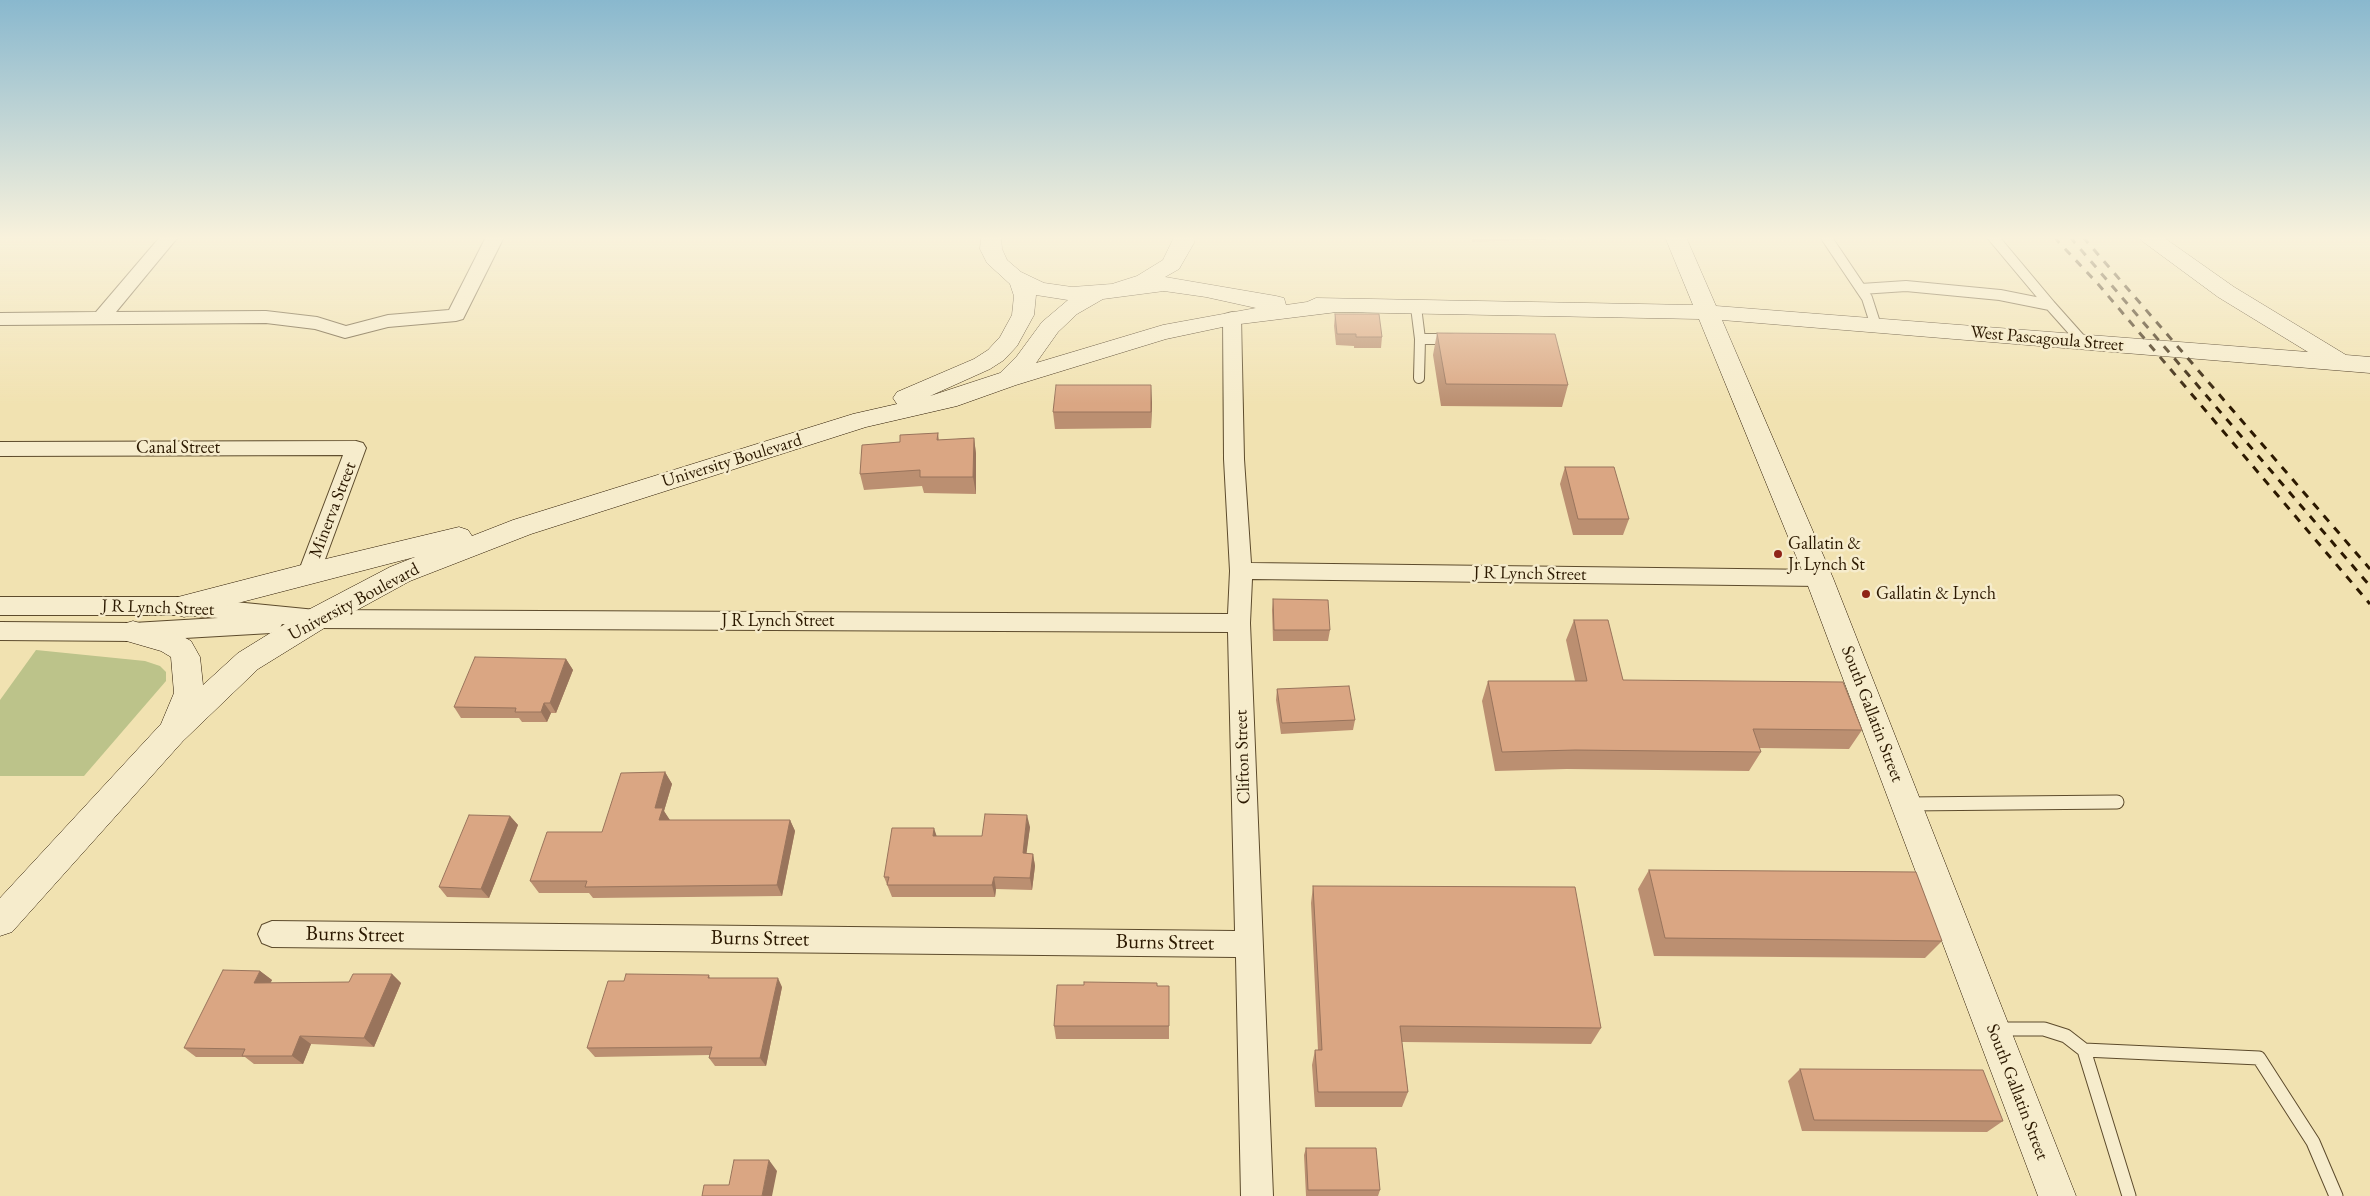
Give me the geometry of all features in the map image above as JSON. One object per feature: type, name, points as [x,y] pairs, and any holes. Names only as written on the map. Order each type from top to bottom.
[{"type":"main road","name":"University Boulevard","points":[[862,420],[929,386],[982,364],[996,355],[1009,340],[1023,314],[1024,293]]},
{"type":"main road","points":[[1065,293],[1101,293]]},
{"type":"main road","name":"West Pascagoula Street","points":[[1219,293],[1255,301],[1335,306],[1708,312],[2370,365]]},
{"type":"main road","name":"South Gallatin Street","points":[[1700,293],[1819,578],[2057,1196]]},
{"type":"main road","points":[[2227,293],[2370,380]]},
{"type":"main road","name":"University Boulevard","points":[[0,921],[172,732],[248,661],[316,619],[400,574],[522,527],[862,420],[949,400],[1008,379],[1025,361],[1050,327],[1069,309],[1095,294]]},
{"type":"main road","name":"West Pascagoula Street","points":[[1008,379],[1164,332],[1232,318],[1335,306]]},
{"type":"main road","points":[[184,606],[309,572],[444,539],[522,527]]},
{"type":"main road","points":[[133,632],[170,643],[181,649],[186,657],[189,694],[172,732]]},
{"type":"street","points":[[101,318],[122,293]]},
{"type":"street","points":[[0,319],[266,316],[317,323],[345,332],[388,321],[456,315],[467,293]]},
{"type":"street","name":"Clifton Street","points":[[1232,318],[1234,459],[1241,571],[1239,623],[1257,1196]]},
{"type":"street","name":"Canal Street","points":[[0,449],[356,448]]},
{"type":"street","name":"Minerva Street","points":[[309,572],[356,448]]},
{"type":"street","name":"J R Lynch Street","points":[[1241,571],[1819,578]]},
{"type":"street","name":"J R Lynch Street","points":[[0,606],[184,606],[316,619],[1239,623]]},
{"type":"street","name":"J R Lynch Street","points":[[0,631],[133,632],[237,628],[316,619]]},
{"type":"street","name":"Burns Street","points":[[272,934],[1249,944]]},
{"type":"lane","points":[[1863,293],[1867,298],[1876,326]]},
{"type":"lane","points":[[1977,293],[2000,295],[2050,305]]},
{"type":"lane","points":[[2040,293],[2083,342]]},
{"type":"lane","points":[[1416,307],[1420,339],[1419,378]]},
{"type":"lane","points":[[1420,339],[1459,339]]},
{"type":"lane","points":[[1906,804],[2117,802]]},
{"type":"lane","points":[[1993,1029],[2044,1029],[2066,1036],[2084,1050],[2129,1196]]},
{"type":"lane","points":[[2084,1050],[2260,1058],[2313,1142],[2336,1196]]},
{"type":"green space","points":[[36,650],[145,661],[160,666],[166,672],[166,681],[84,776],[0,776],[0,700]]},
{"type":"building","points":[[1335,314],[1379,314],[1382,337],[1356,337],[1356,334],[1337,334]]},
{"type":"building","points":[[1437,333],[1555,334],[1568,385],[1446,384]]},
{"type":"building","points":[[1056,385],[1151,385],[1151,412],[1053,412]]},
{"type":"building","points":[[938,433],[937,440],[974,438],[973,477],[920,477],[920,470],[860,474],[862,445],[900,442],[900,435]]},
{"type":"building","points":[[1565,467],[1614,467],[1629,519],[1578,519]]},
{"type":"building","points":[[1273,599],[1328,600],[1330,630],[1274,630]]},
{"type":"building","points":[[1574,620],[1608,620],[1623,680],[1843,682],[1862,730],[1753,729],[1761,752],[1575,750],[1502,752],[1488,681],[1587,681]]},
{"type":"building","points":[[475,657],[566,659],[550,703],[544,703],[541,712],[515,712],[516,708],[454,707]]},
{"type":"building","points":[[1349,686],[1355,720],[1282,723],[1277,689]]},
{"type":"building","points":[[665,772],[655,808],[663,808],[659,820],[790,820],[777,885],[585,887],[587,881],[530,881],[547,832],[602,832],[621,773]]},
{"type":"building","points":[[985,814],[1027,815],[1023,853],[1033,854],[1030,878],[994,877],[992,885],[887,885],[889,877],[884,877],[892,828],[934,828],[933,836],[982,836]]},
{"type":"building","points":[[469,815],[510,816],[481,889],[439,887]]},
{"type":"building","points":[[1649,870],[1916,872],[1942,941],[1665,938]]},
{"type":"building","points":[[1313,886],[1575,887],[1601,1028],[1400,1026],[1408,1092],[1318,1092],[1315,1050],[1322,1050]]},
{"type":"building","points":[[223,970],[260,971],[254,983],[349,982],[353,974],[392,974],[364,1038],[300,1036],[292,1056],[242,1056],[245,1049],[184,1048]]},
{"type":"building","points":[[626,974],[709,975],[708,978],[778,978],[760,1058],[709,1058],[712,1047],[587,1048],[608,981],[624,981]]},
{"type":"building","points":[[1084,982],[1157,983],[1157,986],[1169,986],[1169,1026],[1054,1026],[1057,985],[1084,985]]},
{"type":"building","points":[[1800,1069],[1983,1070],[2003,1121],[1814,1120]]},
{"type":"building","points":[[1306,1148],[1376,1148],[1380,1190],[1308,1190]]},
{"type":"building","points":[[734,1160],[769,1160],[762,1196],[702,1196],[704,1185],[729,1185]]},
{"type":"railway","points":[[2105,293],[2370,604]]},
{"type":"railway","points":[[2118,293],[2370,586]]},
{"type":"railway","points":[[2131,293],[2370,569]]},
{"type":"place","name":"Gallatin & Jr Lynch St","points":[[1778,554]]},
{"type":"place","name":"Gallatin & Lynch","points":[[1866,594]]}]
